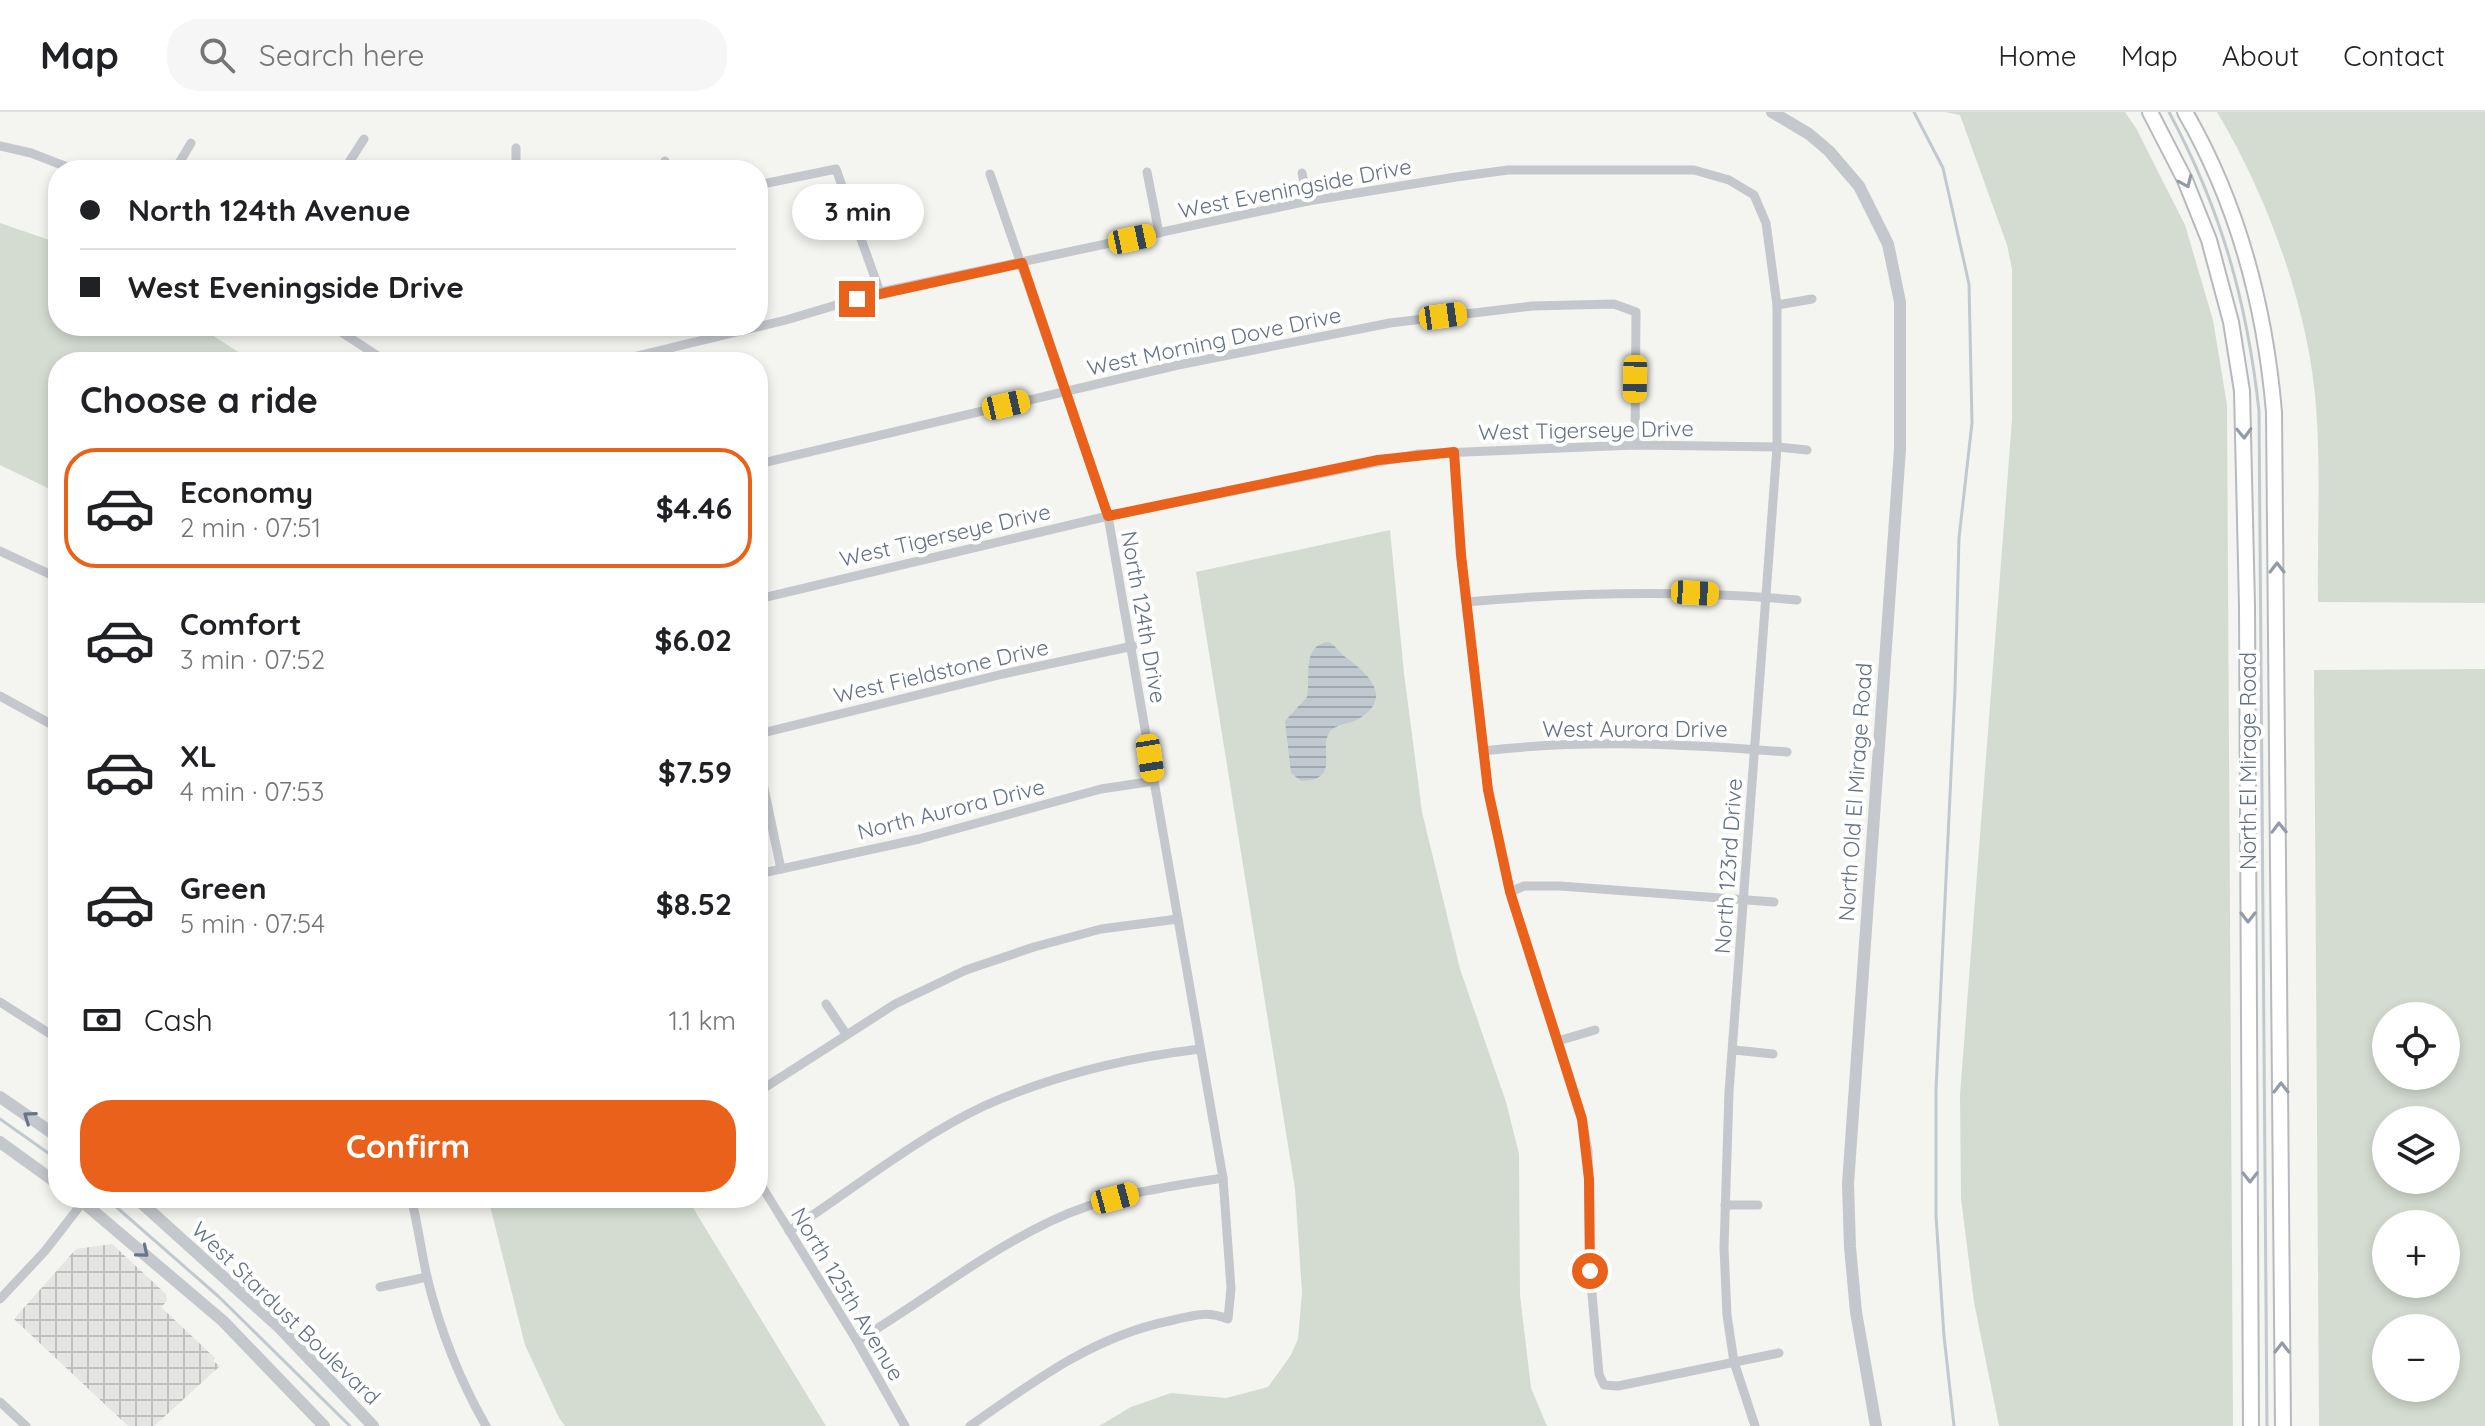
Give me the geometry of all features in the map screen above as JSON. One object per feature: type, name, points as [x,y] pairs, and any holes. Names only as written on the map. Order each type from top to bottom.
[{"type":"main road","name":"North El Mirage Road","points":[[2150,112],[2197,206],[2221,277],[2237,355],[2243,404],[2251,1426]]},
{"type":"main road","name":"North El Mirage Road","points":[[2185,112],[2225,196],[2248,259],[2266,340],[2274,412],[2283,1426]]},
{"type":"street","name":"North Old El Mirage Road","points":[[1772,112],[1809,134],[1848,171],[1875,212],[1896,273],[1902,334],[1900,449],[1848,1184],[1856,1312],[1876,1426]]},
{"type":"street","points":[[350,160],[364,139]]},
{"type":"street","points":[[181,160],[191,143]]},
{"type":"street","points":[[0,146],[49,160]]},
{"type":"street","points":[[516,148],[516,160]]},
{"type":"street","points":[[768,183],[836,169],[880,292]]},
{"type":"street","name":"West Eveningside Drive","points":[[768,324],[880,292],[1308,201],[1508,170],[1694,170],[1729,180],[1754,195]]},
{"type":"street","points":[[1147,172],[1159,233]]},
{"type":"street","points":[[1302,173],[1308,201]]},
{"type":"street","name":"North 124th Drive","points":[[970,1426],[1038,1379],[1101,1342],[1142,1327],[1210,1312],[1228,1319],[1231,1288],[1223,1178],[1108,516],[990,174]]},
{"type":"street","name":"North 123rd Drive","points":[[1754,195],[1766,223],[1777,305],[1777,447],[1729,1092],[1725,1205],[1727,1315],[1734,1362],[1755,1426]]},
{"type":"street","points":[[1777,305],[1812,299]]},
{"type":"street","name":"West Morning Dove Drive","points":[[768,462],[1066,391],[1390,323],[1532,306],[1614,304],[1636,312],[1635,445]]},
{"type":"street","points":[[347,336],[372,352]]},
{"type":"street","name":"West Eveningside Drive","points":[[653,352],[720,336]]},
{"type":"street","name":"West Tigerseye Drive","points":[[768,597],[1108,516],[1378,460],[1454,452],[1635,445],[1807,450]]},
{"type":"street","points":[[1454,452],[1466,602],[1488,790],[1510,892],[1582,1119],[1588,1151],[1593,1326],[1599,1374],[1604,1385],[1618,1386],[1779,1353]]},
{"type":"street","points":[[0,551],[48,573]]},
{"type":"street","points":[[1466,602],[1583,593],[1695,593],[1797,600]]},
{"type":"street","name":"West Fieldstone Drive","points":[[768,732],[1003,674],[1133,646]]},
{"type":"street","points":[[0,696],[48,722]]},
{"type":"street","name":"West Aurora Drive","points":[[1483,751],[1617,743],[1787,752]]},
{"type":"street","name":"North Aurora Drive","points":[[768,872],[919,839],[1101,789],[1154,781]]},
{"type":"street","points":[[768,807],[781,869]]},
{"type":"street","points":[[1510,892],[1524,886],[1560,886],[1774,902]]},
{"type":"street","points":[[768,1085],[895,1004],[966,970],[1020,951],[1101,929],[1178,919]]},
{"type":"street","points":[[0,1002],[48,1033]]},
{"type":"street","points":[[826,1004],[846,1034]]},
{"type":"street","points":[[1558,1041],[1595,1030]]},
{"type":"street","points":[[789,1231],[909,1150],[981,1108],[1052,1078],[1125,1059],[1200,1049]]},
{"type":"street","points":[[1734,1050],[1773,1054]]},
{"type":"street","points":[[0,1097],[48,1130]]},
{"type":"street","points":[[0,1142],[48,1177]]},
{"type":"street","points":[[857,1341],[1052,1220],[1089,1205],[1142,1191],[1223,1178]]},
{"type":"street","name":"North 125th Avenue","points":[[768,1196],[905,1426]]},
{"type":"street","points":[[1725,1205],[1758,1205]]},
{"type":"street","points":[[0,1299],[45,1251],[76,1208]]},
{"type":"street","points":[[92,1208],[223,1321],[324,1426]]},
{"type":"street","name":"West Stardust Boulevard","points":[[147,1208],[280,1328],[373,1426]]},
{"type":"street","points":[[413,1208],[427,1277],[450,1352],[465,1390],[486,1426]]},
{"type":"street","points":[[380,1287],[427,1277]]},
{"type":"street","points":[[0,1402],[26,1426]]},
{"type":"shaded area","points":[[1945,112],[2125,112],[2185,225],[2213,320],[2227,405],[2233,1426],[1999,1426],[1974,1302],[1961,1198],[1960,1095],[2012,420],[2012,269],[2007,245],[1960,115]]},
{"type":"shaded area","points":[[2217,112],[2485,112],[2485,603],[2318,602],[2316,406],[2305,331],[2283,254],[2268,216],[2253,179]]},
{"type":"shaded area","points":[[0,223],[48,240],[48,336],[214,336],[238,352],[48,352],[48,488],[0,465]]},
{"type":"shaded area","points":[[1390,530],[1422,812],[1460,969],[1506,1102],[1519,1154],[1520,1295],[1531,1388],[1547,1426],[1099,1426],[1131,1407],[1171,1393],[1226,1398],[1268,1387],[1291,1355],[1298,1339],[1302,1292],[1295,1189],[1196,572]]},
{"type":"shaded area","points":[[1329,642],[1369,679],[1374,686],[1375,702],[1360,718],[1330,731],[1326,742],[1325,771],[1321,776],[1301,781],[1291,773],[1285,721],[1307,697],[1309,663],[1314,649]]},
{"type":"shaded area","points":[[2485,669],[2485,1426],[2319,1426],[2314,670]]},
{"type":"shaded area","points":[[491,1208],[693,1208],[826,1426],[565,1426],[525,1345]]},
{"type":"shaded area","points":[[112,1244],[166,1294],[167,1301],[161,1307],[220,1366],[154,1426],[128,1426],[14,1319],[76,1249]]},
{"type":"waterway","points":[[1914,112],[1943,168],[1969,284],[1972,423],[1959,538],[1936,1089],[1936,1216],[1954,1426]]},
{"type":"waterway","points":[[2169,112],[2203,184],[2229,257],[2247,332],[2259,411],[2267,1426]]},
{"type":"waterway","points":[[0,1119],[48,1153]]},
{"type":"waterway","points":[[117,1208],[218,1296],[350,1426]]},
{"type":"route","points":[[857,299],[1022,263],[1108,516],[1378,460],[1454,452],[1461,555],[1488,790],[1510,892],[1582,1119],[1588,1151],[1590,1271]]}]
